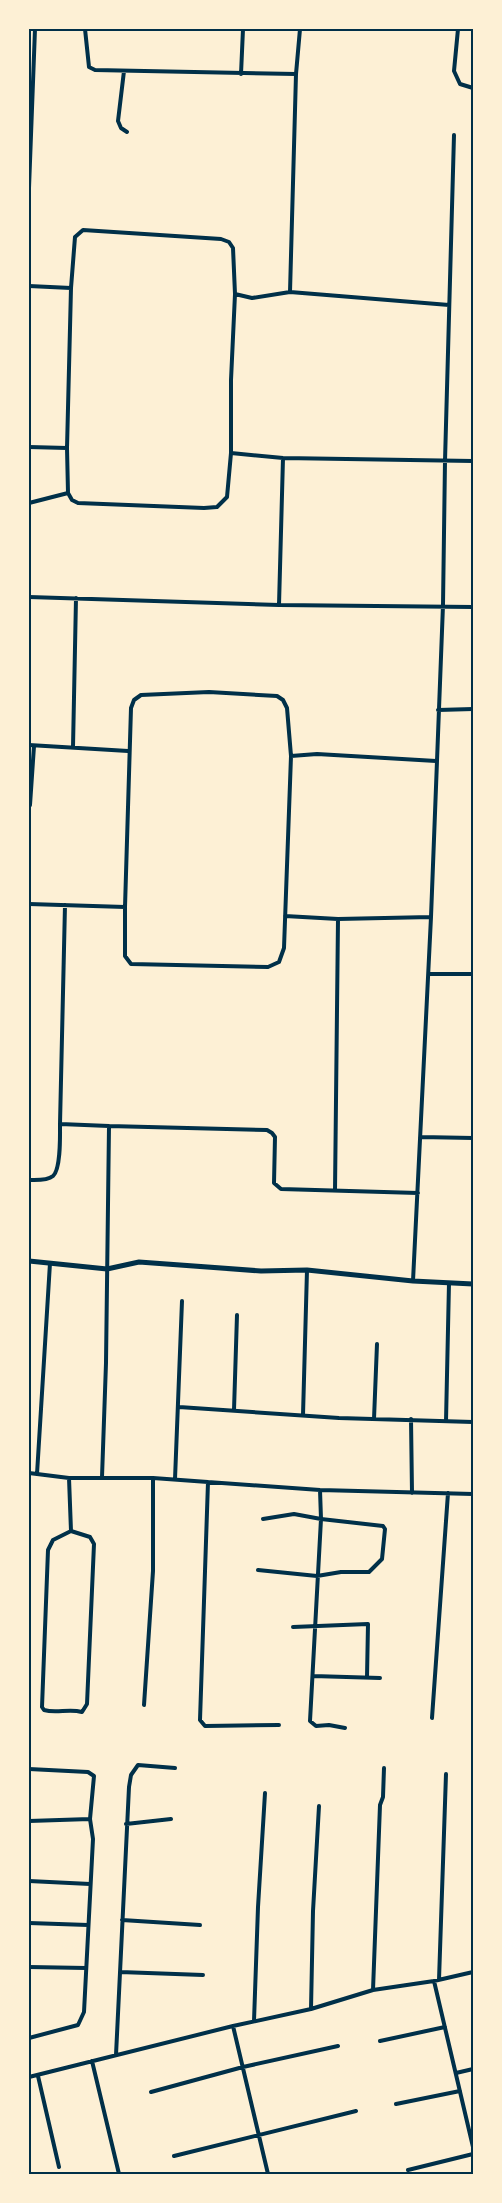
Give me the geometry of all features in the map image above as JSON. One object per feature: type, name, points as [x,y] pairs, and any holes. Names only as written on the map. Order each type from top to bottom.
[{"type":"street","points":[[29,188],[35,29]]},
{"type":"street","points":[[85,29],[89,67],[124,71],[296,74]]},
{"type":"street","points":[[241,74],[243,29]]},
{"type":"street","points":[[290,292],[296,74],[300,29]]},
{"type":"street","points":[[458,29],[454,72],[460,84],[473,88]]},
{"type":"street","points":[[124,71],[118,121],[121,128],[127,132]]},
{"type":"street","points":[[413,1281],[429,974],[442,605],[454,135]]},
{"type":"street","points":[[83,230],[221,239],[229,242],[233,248],[236,294],[231,380],[231,453],[226,497],[217,507],[78,503],[72,500],[68,493],[66,448],[71,288],[75,237],[83,230]]},
{"type":"street","points":[[29,286],[71,288]]},
{"type":"street","points":[[236,294],[252,298],[290,292],[449,305]]},
{"type":"street","points":[[29,447],[66,448]]},
{"type":"street","points":[[231,453],[283,458],[473,461]]},
{"type":"street","points":[[279,605],[283,458]]},
{"type":"street","points":[[29,503],[68,493]]},
{"type":"street","points":[[29,597],[279,605],[442,605],[473,607]]},
{"type":"street","points":[[74,747],[76,598]]},
{"type":"street","points":[[209,692],[277,696],[283,700],[287,708],[291,756],[285,916],[282,956],[278,962],[268,967],[131,964],[125,956],[128,751],[131,708],[134,700],[141,695],[209,692]]},
{"type":"street","points":[[438,710],[473,709]]},
{"type":"street","points":[[30,805],[31,746],[128,751]]},
{"type":"street","points":[[291,756],[316,754],[436,761]]},
{"type":"street","points":[[29,904],[125,907]]},
{"type":"street","points":[[29,1180],[41,1180],[52,1177],[58,1165],[65,905]]},
{"type":"street","points":[[285,916],[338,919],[431,917]]},
{"type":"street","points":[[334,1191],[338,919]]},
{"type":"street","points":[[429,974],[473,974]]},
{"type":"street","points":[[60,1124],[267,1130],[275,1137],[274,1183],[281,1189],[418,1194]]},
{"type":"street","points":[[102,1477],[109,1126]]},
{"type":"street","points":[[420,1137],[473,1138]]},
{"type":"street","points":[[29,1261],[107,1268],[139,1262],[261,1271],[307,1270],[413,1281],[473,1284]]},
{"type":"street","points":[[37,1474],[50,1263]]},
{"type":"street","points":[[303,1415],[307,1270]]},
{"type":"street","points":[[446,1421],[448,1283]]},
{"type":"street","points":[[175,1479],[182,1301]]},
{"type":"street","points":[[234,1410],[238,1315]]},
{"type":"street","points":[[374,1419],[377,1344]]},
{"type":"street","points":[[178,1407],[374,1419],[473,1422]]},
{"type":"street","points":[[411,1419],[412,1493]]},
{"type":"street","points":[[29,1473],[69,1478],[175,1479],[320,1490],[473,1494]]},
{"type":"street","points":[[69,1478],[71,1531]]},
{"type":"street","points":[[144,1705],[153,1571],[153,1478]]},
{"type":"street","points":[[208,1482],[200,1720],[205,1726],[279,1725]]},
{"type":"street","points":[[320,1490],[321,1519],[310,1721],[312,1725],[330,1725],[345,1728]]},
{"type":"street","points":[[432,1718],[448,1492]]},
{"type":"street","points":[[258,1570],[317,1576],[341,1572],[369,1572],[382,1559],[386,1529],[383,1526],[294,1514],[263,1519]]},
{"type":"street","points":[[71,1531],[90,1537],[94,1544],[87,1704],[82,1712],[61,1710],[55,1713],[44,1710],[42,1707],[48,1550],[53,1540],[71,1531]]},
{"type":"street","points":[[292,1627],[368,1624],[367,1677]]},
{"type":"street","points":[[313,1676],[380,1678]]},
{"type":"street","points":[[116,2055],[126,1824],[131,1776],[138,1765],[175,1768]]},
{"type":"street","points":[[373,1990],[380,1805],[383,1797],[384,1768]]},
{"type":"street","points":[[29,1769],[92,1773],[94,1776],[90,1819],[93,1839],[84,2012],[78,2025],[29,2038]]},
{"type":"street","points":[[446,1774],[436,1980],[473,2147]]},
{"type":"street","points":[[254,2021],[265,1793]]},
{"type":"street","points":[[311,2009],[313,1911],[319,1806]]},
{"type":"street","points":[[29,1821],[90,1819]]},
{"type":"street","points":[[126,1824],[171,1820]]},
{"type":"street","points":[[29,1881],[90,1884]]},
{"type":"street","points":[[122,1920],[200,1924]]},
{"type":"street","points":[[29,1923],[88,1925]]},
{"type":"street","points":[[29,1968],[86,1968]]},
{"type":"street","points":[[120,1972],[203,1975]]},
{"type":"street","points":[[29,2076],[38,2076],[233,2026],[311,2009],[373,1990],[473,1972]]},
{"type":"street","points":[[233,2026],[268,2174]]},
{"type":"street","points":[[380,2041],[445,2027]]},
{"type":"street","points":[[151,2092],[243,2067],[338,2046]]},
{"type":"street","points":[[92,2061],[119,2174]]},
{"type":"street","points":[[456,2072],[473,2069]]},
{"type":"street","points":[[38,2076],[59,2167]]},
{"type":"street","points":[[396,2104],[460,2091]]},
{"type":"street","points":[[174,2156],[356,2111]]},
{"type":"street","points":[[408,2170],[473,2154]]}]
